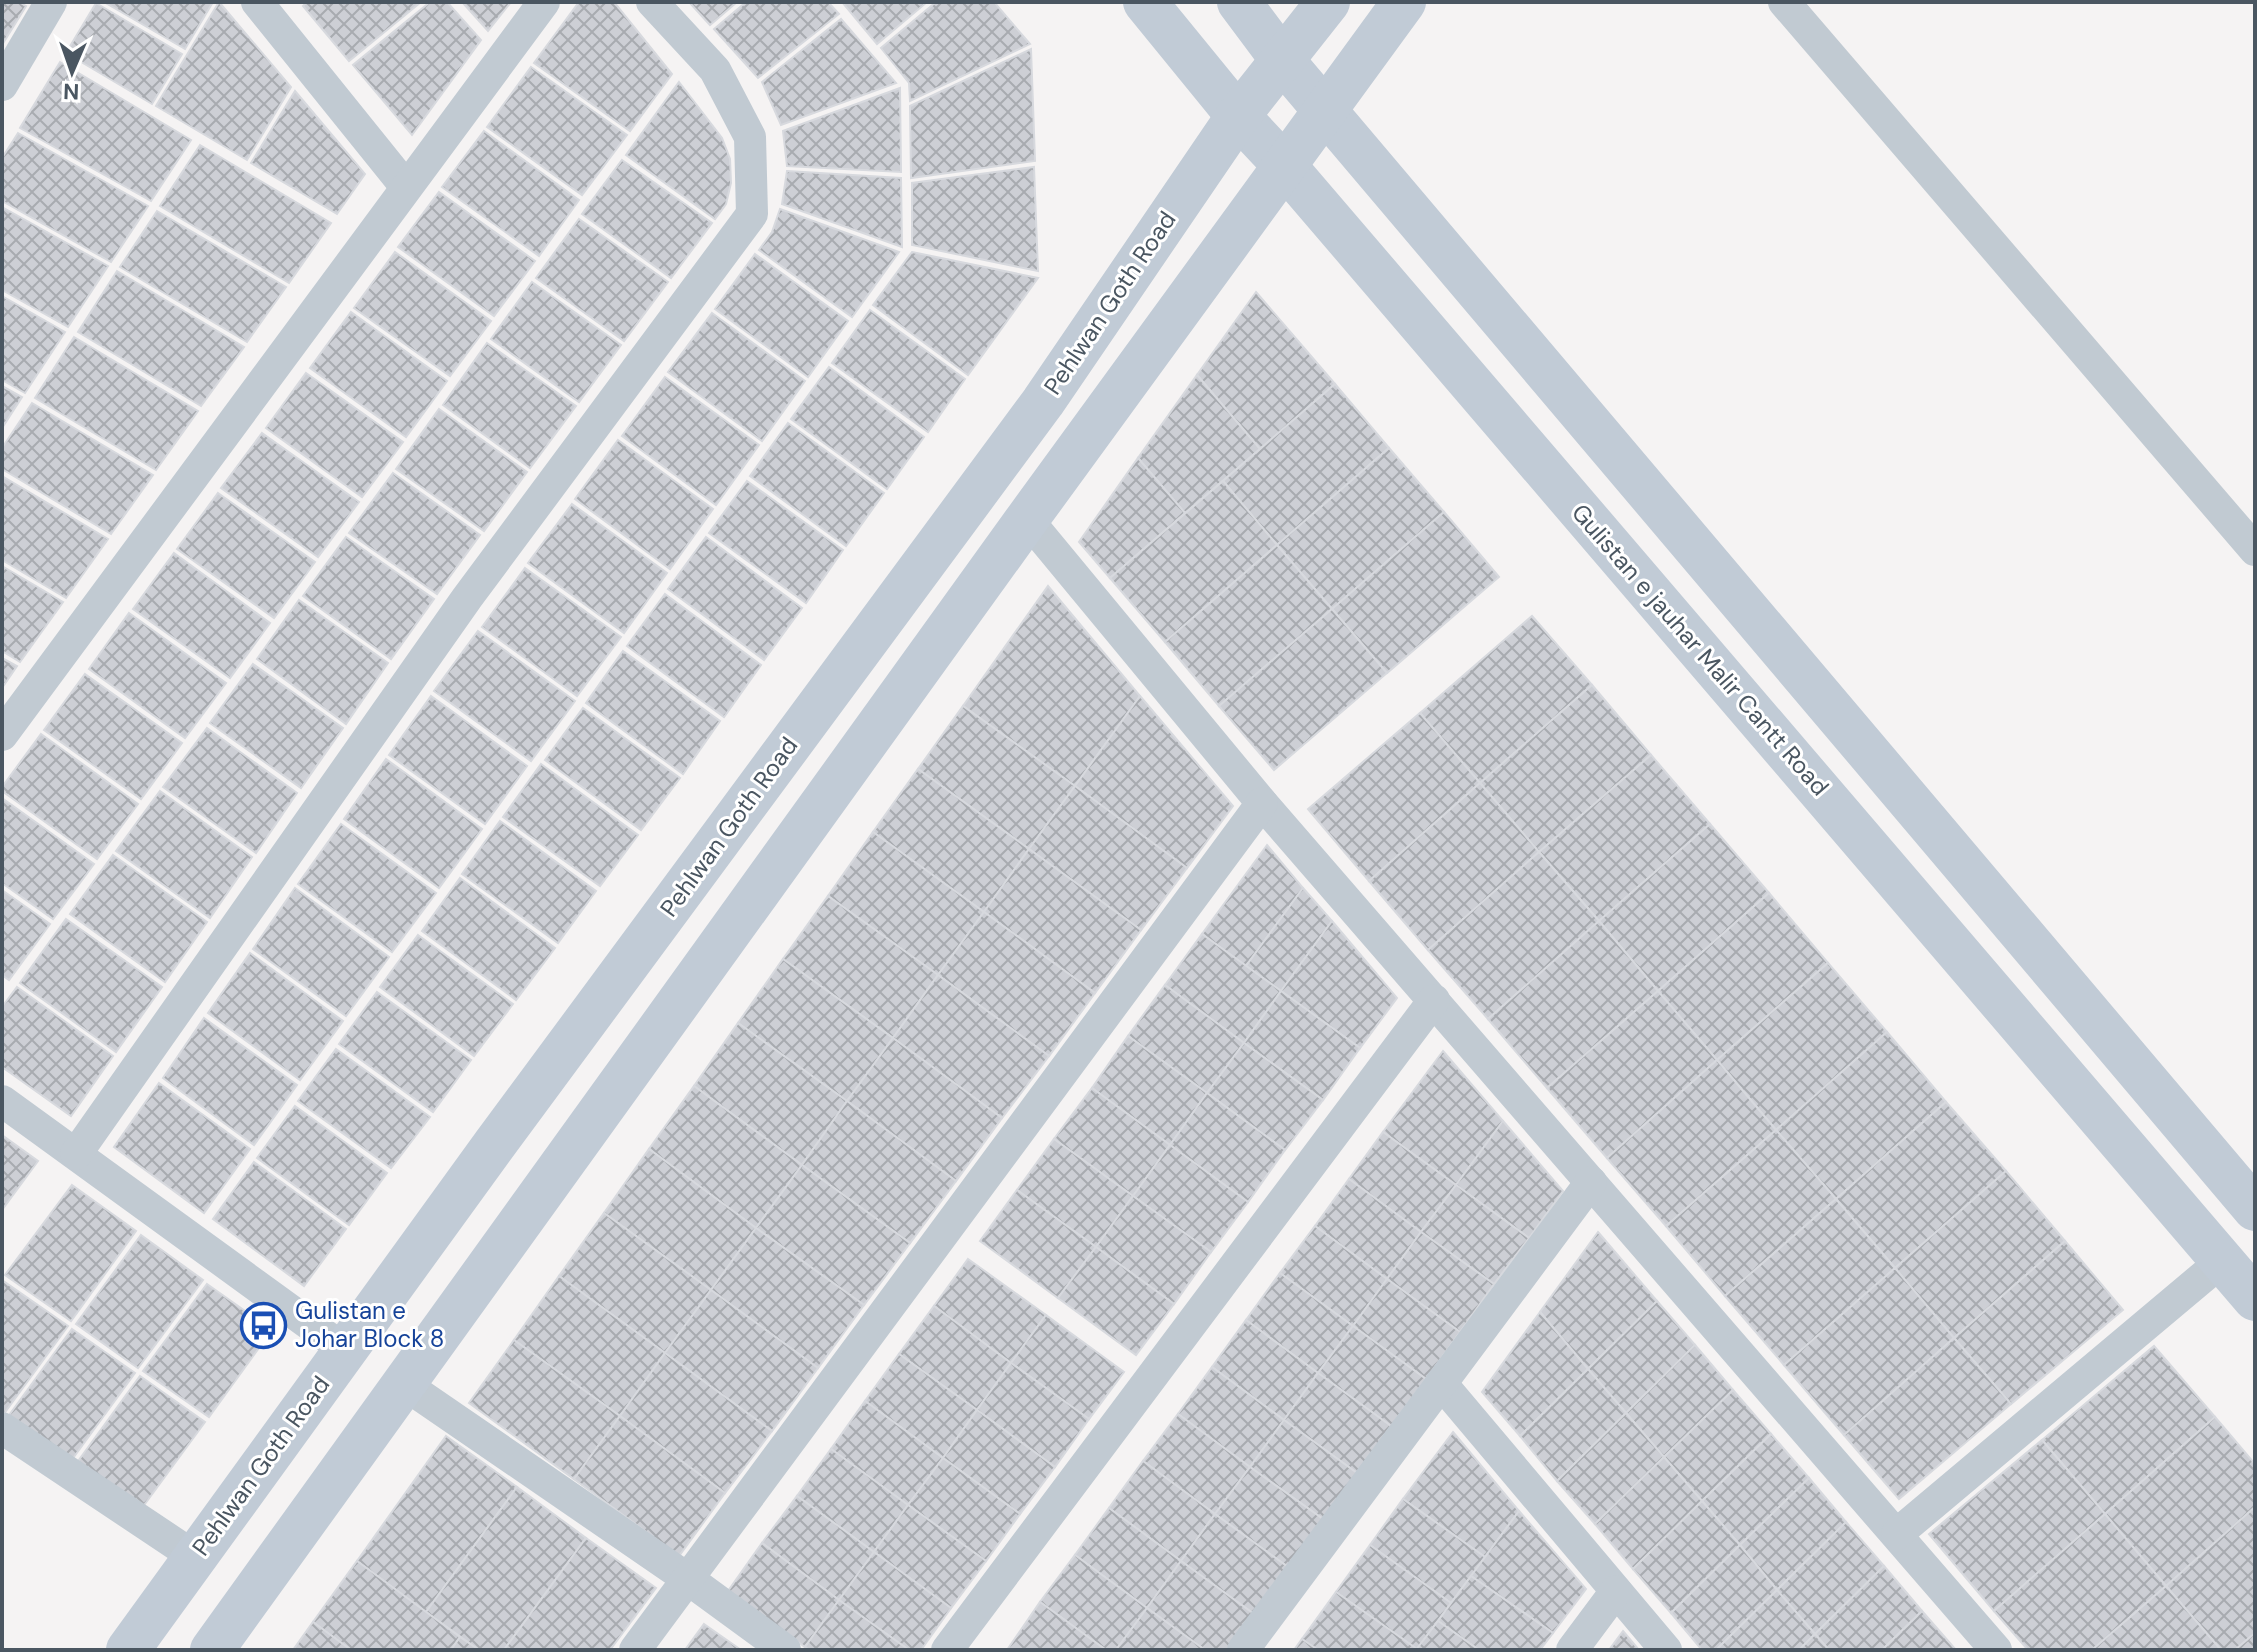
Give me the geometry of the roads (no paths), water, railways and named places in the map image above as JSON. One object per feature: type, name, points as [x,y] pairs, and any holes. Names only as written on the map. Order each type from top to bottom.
[{"type":"main road","name":"Gulistan e jauhar Malir Cantt Road","points":[[1145,2],[1238,116],[1284,165],[2255,1299]]},
{"type":"main road","points":[[1239,2],[1283,61],[2255,1209]]},
{"type":"main road","name":"Pehlwan Goth Road","points":[[128,1650],[1043,402],[1238,116],[1328,2]]},
{"type":"main road","points":[[212,1650],[1027,519],[1404,2]]},
{"type":"street","points":[[2,85],[51,2]]},
{"type":"street","points":[[257,2],[406,187]]},
{"type":"street","points":[[2,735],[544,2]]},
{"type":"street","points":[[76,1154],[458,611],[752,214],[750,137],[715,70],[652,2]]},
{"type":"street","points":[[1784,2],[2255,550]]},
{"type":"street","points":[[1027,519],[1262,803],[1996,1650]]},
{"type":"street","points":[[635,1650],[1262,803]]},
{"type":"street","points":[[947,1650],[1434,1000]]},
{"type":"street","points":[[2,1101],[345,1350]]},
{"type":"street","points":[[1243,1650],[1591,1182]]},
{"type":"street","points":[[1897,1534],[2222,1261]]},
{"type":"street","points":[[1441,1383],[1666,1650]]},
{"type":"street","points":[[404,1384],[688,1579],[785,1650]]},
{"type":"street","points":[[2,1428],[195,1557]]},
{"type":"street","points":[[1572,1650],[1616,1591]]},
{"type":"place","name":"Gulistan e Johar Block 8","points":[[264,1325]]}]
